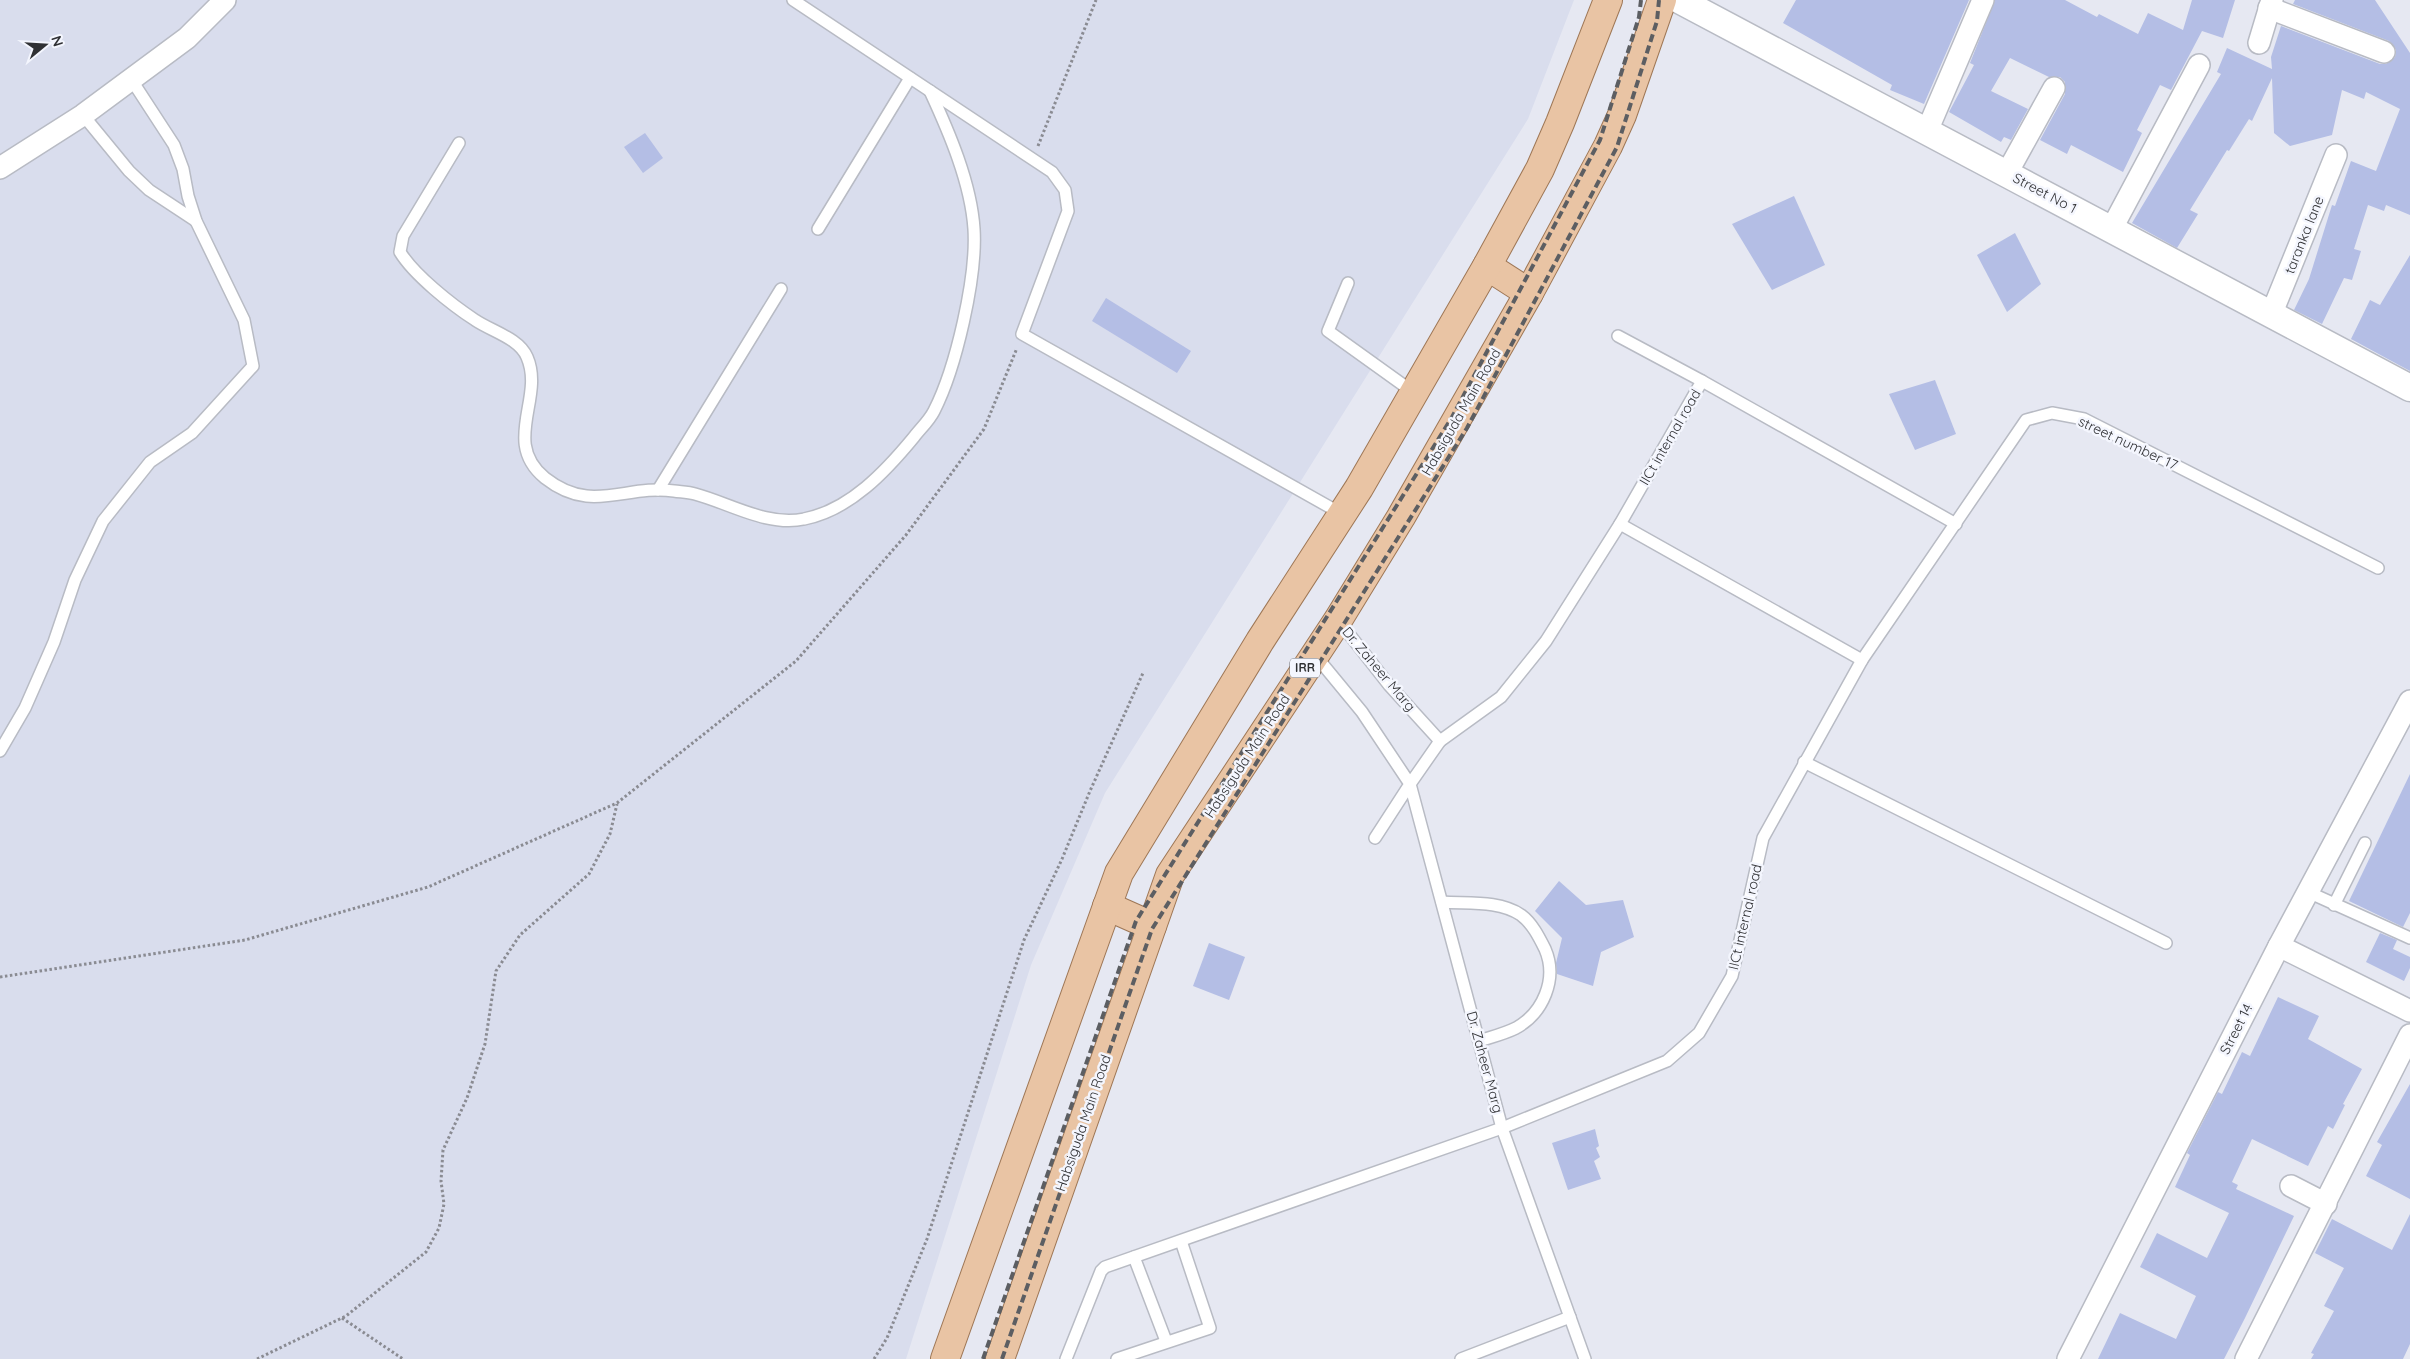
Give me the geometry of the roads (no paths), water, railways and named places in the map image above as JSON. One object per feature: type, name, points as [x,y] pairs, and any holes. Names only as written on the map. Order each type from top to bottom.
[{"type":"main road","points":[[945,1359],[1119,872],[1260,641],[1342,514],[1487,266],[1540,170],[1608,0]]},
{"type":"main road","name":"Habsiguda Main Road","points":[[1000,1359],[1170,875],[1338,620],[1401,517],[1529,293],[1619,123],[1662,0]]},
{"type":"main road","points":[[1487,266],[1529,293]]},
{"type":"main road","points":[[1107,906],[1152,926]]},
{"type":"street","points":[[0,168],[83,115],[187,38],[224,0]]},
{"type":"street","name":"Street No 1","points":[[1679,0],[2112,228],[2410,388]]},
{"type":"street","points":[[1927,131],[1983,0]]},
{"type":"street","points":[[2259,43],[2270,4],[2384,52]]},
{"type":"street","points":[[2112,228],[2199,66]]},
{"type":"street","points":[[2007,174],[2054,88]]},
{"type":"street","name":"taranka lane","points":[[2271,314],[2336,155]]},
{"type":"street","name":"Street 14","points":[[2068,1359],[2279,946],[2308,892],[2403,730],[2410,701]]},
{"type":"street","points":[[2279,946],[2410,1011]]},
{"type":"street","points":[[2246,1359],[2410,1035]]},
{"type":"street","points":[[2291,1186],[2326,1204]]},
{"type":"lane","points":[[793,0],[1052,172],[1065,190],[1068,211],[1022,334],[1342,514]]},
{"type":"lane","points":[[818,229],[910,78]]},
{"type":"lane","points":[[0,751],[25,708],[54,642],[75,580],[103,521],[150,462],[192,433],[253,366],[244,320],[196,221],[188,196],[184,168],[174,145],[131,79]]},
{"type":"lane","points":[[459,143],[403,236],[400,252],[409,266],[466,313],[516,343],[526,354],[532,371],[523,443],[527,457],[545,478],[572,495],[606,497],[658,490],[695,494],[774,519],[803,520],[836,508],[870,485],[933,413],[960,336],[968,296],[974,230],[960,166],[946,126],[930,91]]},
{"type":"lane","points":[[83,115],[129,172],[149,190],[196,221]]},
{"type":"lane","points":[[1348,283],[1328,331],[1413,392]]},
{"type":"lane","points":[[658,490],[781,289]]},
{"type":"lane","name":"IICt internal road","points":[[1440,741],[1501,696],[1546,641],[1620,524],[1702,381],[1618,336]]},
{"type":"lane","points":[[1702,381],[1956,524]]},
{"type":"lane","name":"street number 17","points":[[1862,660],[2026,420],[2052,414],[2084,419],[2378,568]]},
{"type":"lane","points":[[1620,524],[1862,660]]},
{"type":"lane","name":"Dr. Zaheer Marg","points":[[1338,620],[1389,685],[1440,741]]},
{"type":"lane","name":"Dr. Zaheer Marg","points":[[1066,1359],[1101,1271],[1134,1257],[1502,1128],[1410,784],[1362,712],[1314,654]]},
{"type":"lane","name":"IICt internal road","points":[[1502,1128],[1667,1062],[1699,1034],[1732,976],[1762,838],[1862,660]]},
{"type":"lane","points":[[1375,838],[1440,741]]},
{"type":"lane","points":[[1804,762],[2166,943]]},
{"type":"lane","points":[[2334,905],[2365,843]]},
{"type":"lane","points":[[2308,892],[2410,938]]},
{"type":"lane","points":[[1442,902],[1501,906],[1522,915],[1538,934],[1548,957],[1551,977],[1537,1010],[1515,1028],[1479,1041]]},
{"type":"lane","points":[[1502,1128],[1585,1359]]},
{"type":"lane","points":[[1117,1359],[1166,1341],[1210,1328],[1181,1241]]},
{"type":"lane","points":[[1134,1257],[1166,1341]]},
{"type":"lane","points":[[1460,1359],[1570,1317]]},
{"type":"railway","points":[[983,1359],[1136,921],[1451,419],[1600,140],[1639,17],[1641,0]]},
{"type":"railway","points":[[1002,1359],[1152,929],[1467,428],[1617,147],[1657,21],[1659,0]]}]
